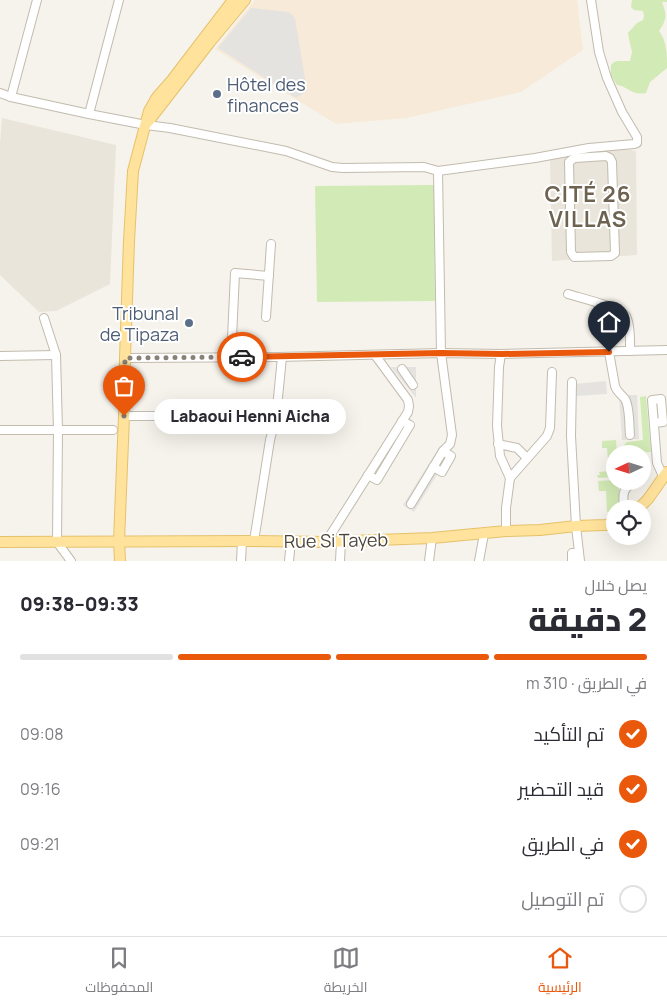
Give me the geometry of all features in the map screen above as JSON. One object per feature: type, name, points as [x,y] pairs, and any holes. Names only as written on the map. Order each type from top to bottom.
[{"type":"main road","points":[[120,561],[119,541],[129,240],[134,171],[149,111],[156,97],[172,80],[233,0]]},
{"type":"main road","points":[[146,125],[245,0]]},
{"type":"main road","points":[[647,500],[665,474]]},
{"type":"main road","name":"Rue Si Tayeb","points":[[0,542],[291,540],[326,542],[432,538],[606,525]]},
{"type":"street","points":[[11,97],[37,0]]},
{"type":"street","points":[[89,114],[119,0]]},
{"type":"street","points":[[0,93],[89,114],[286,151],[337,168],[424,167],[438,171],[634,144],[638,140],[637,137],[622,112],[607,78],[599,52],[591,0]]},
{"type":"street","points":[[610,158],[606,156],[575,158],[569,162],[571,252],[574,257],[611,256],[615,252],[611,146]]},
{"type":"street","points":[[411,504],[443,451],[450,444],[452,435],[441,353],[438,171]]},
{"type":"street","points":[[266,317],[271,244]]},
{"type":"street","points":[[232,338],[235,273],[269,276]]},
{"type":"street","points":[[568,294],[618,309],[626,315],[630,351]]},
{"type":"street","points":[[44,318],[56,355],[58,430],[57,542],[71,561]]},
{"type":"street","points":[[125,358],[441,353],[502,354],[667,350]]},
{"type":"street","points":[[609,352],[615,386],[624,398],[627,406],[630,436]]},
{"type":"street","points":[[502,354],[499,367],[497,426],[500,456],[510,478],[506,508],[506,532]]},
{"type":"street","points":[[0,356],[56,355]]},
{"type":"street","points":[[326,542],[408,412],[408,400],[375,355]]},
{"type":"street","points":[[254,540],[270,440],[276,418],[282,357]]},
{"type":"street","points":[[402,369],[413,385]]},
{"type":"street","points":[[510,478],[547,436],[550,428],[552,372]]},
{"type":"street","points":[[397,386],[408,378]]},
{"type":"street","points":[[572,382],[571,436],[579,557]]},
{"type":"street","points":[[124,416],[218,416]]},
{"type":"street","points":[[654,423],[657,463],[665,474]]},
{"type":"street","points":[[0,430],[112,430]]},
{"type":"street","points":[[498,444],[517,448],[527,458]]},
{"type":"street","points":[[479,561],[484,534]]},
{"type":"street","points":[[429,561],[432,538]]},
{"type":"street","points":[[289,561],[291,540]]},
{"type":"street","points":[[241,561],[242,541]]},
{"type":"street","points":[[340,561],[342,541]]},
{"type":"street","points":[[572,561],[572,553],[579,557]]},
{"type":"shaded area","points":[[255,0],[577,0],[583,50],[521,92],[406,118],[336,124],[215,49]]},
{"type":"shaded area","points":[[251,8],[289,12],[295,18],[307,91],[296,98],[218,48]]},
{"type":"shaded area","points":[[2,118],[116,145],[110,284],[56,311],[39,312],[0,275],[0,144]]},
{"type":"shaded area","points":[[614,149],[636,151],[637,255],[552,261],[550,160],[570,155]]},
{"type":"shaded area","points":[[391,367],[416,367],[416,398]]},
{"type":"shaded area","points":[[606,381],[607,394],[575,396],[574,384]]},
{"type":"shaded area","points":[[619,395],[637,395],[639,439],[622,440]]},
{"type":"shaded area","points":[[440,446],[455,455],[442,475],[438,473],[414,512],[403,505]]},
{"type":"green space","points":[[632,0],[667,0],[667,2],[662,2],[665,17],[659,31],[667,53],[667,68],[650,82],[646,93],[641,94],[617,85],[611,75],[611,65],[614,62],[630,61],[632,52],[628,33],[637,23],[643,20],[643,11],[634,10],[631,7]]},
{"type":"green space","points":[[434,185],[435,301],[317,302],[315,186]]},
{"type":"green space","points":[[646,396],[650,445],[624,445],[627,442],[643,440],[640,397]]},
{"type":"green space","points":[[616,440],[616,445],[606,445],[606,448],[602,448],[602,441]]},
{"type":"green space","points":[[606,471],[606,478],[598,478],[599,472]]},
{"type":"green space","points":[[598,481],[606,481],[606,490],[619,490],[619,500],[606,500],[606,491],[599,491]]},
{"type":"way so far","points":[[124,416],[125,358],[242,357]]},
{"type":"place","name":"Hôtel des finances","points":[[217,94]]},
{"type":"place","name":"Tribunal de Tipaza","points":[[189,323]]},
{"type":"place","name":"Labaoui Henni Aicha","points":[[124,416]]},
{"type":"district","name":"CITÉ 26 VILLAS","points":[[588,206]]},
{"type":"route","points":[[242,357],[609,352]]}]
